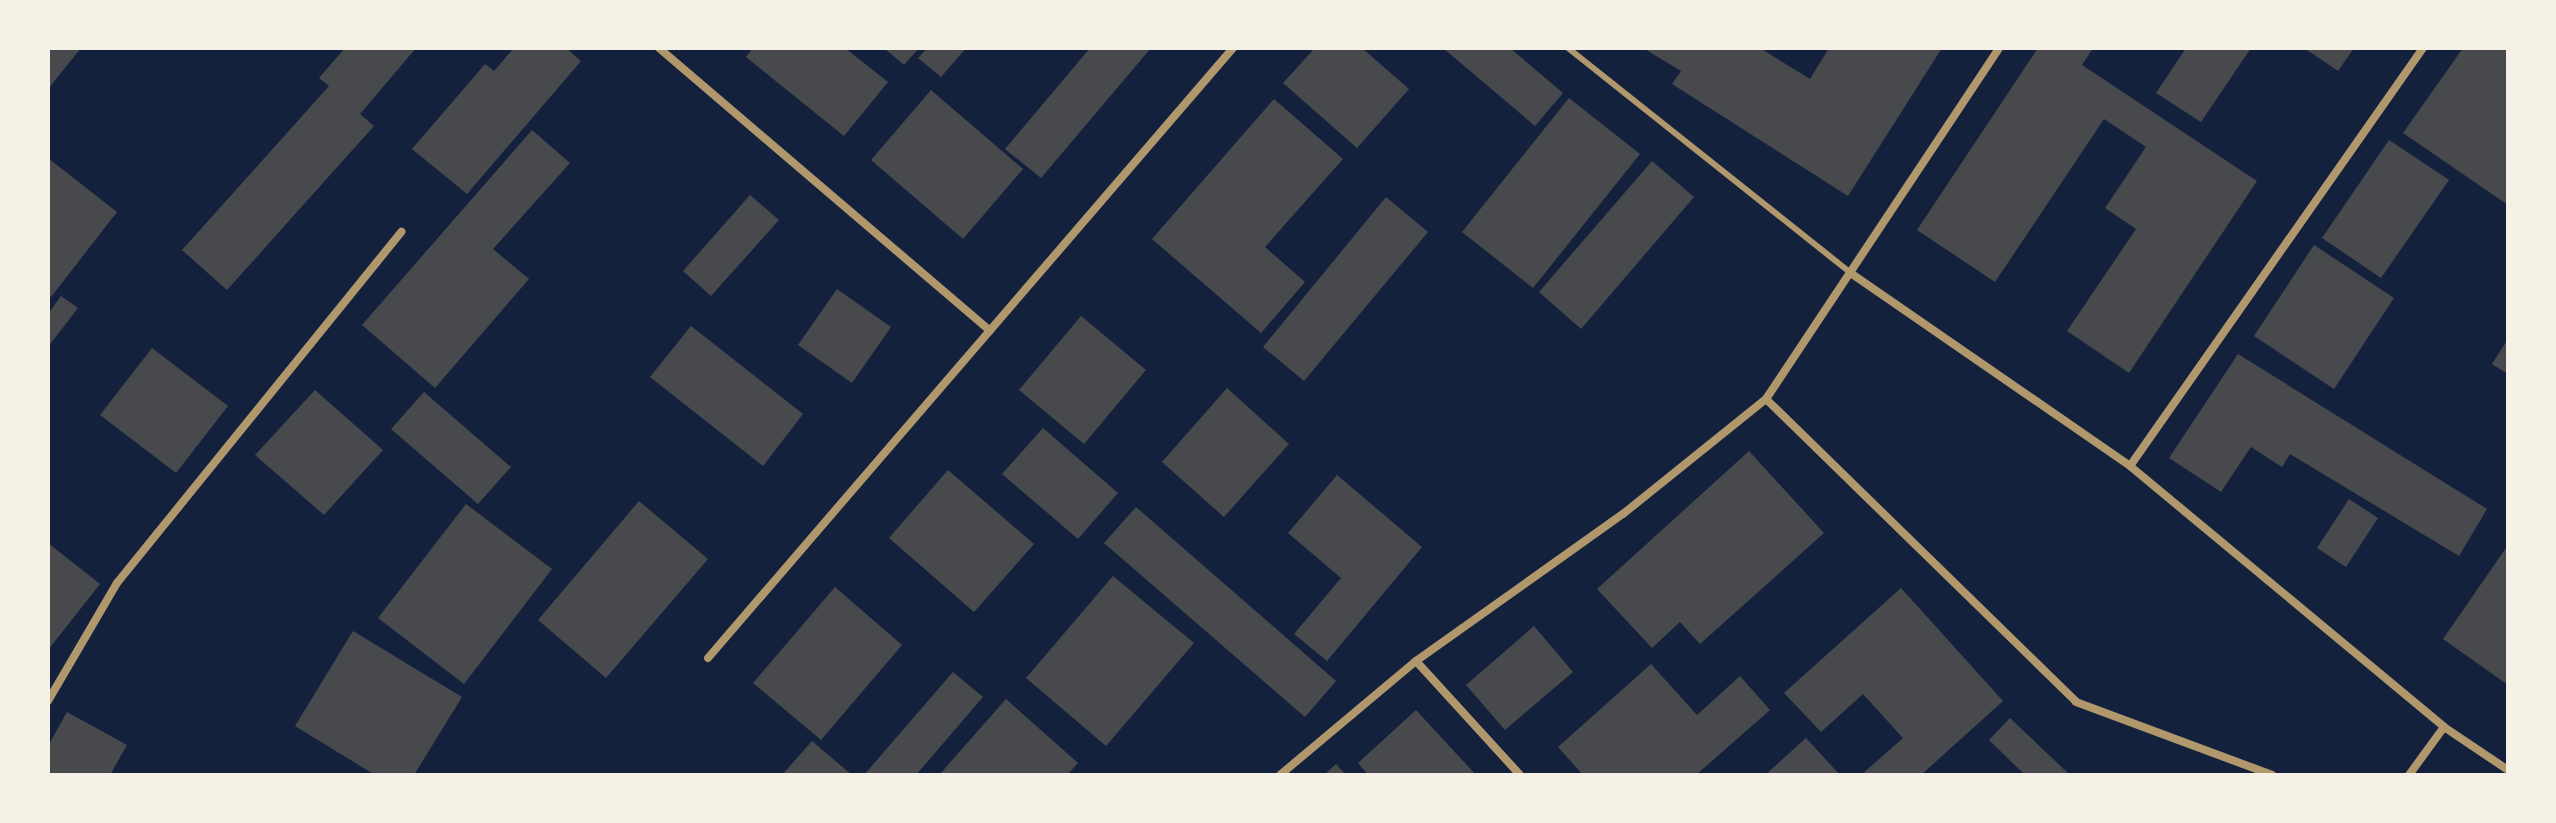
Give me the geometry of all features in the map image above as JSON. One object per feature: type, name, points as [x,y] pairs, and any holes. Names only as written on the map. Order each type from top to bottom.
[{"type":"street","points":[[659,48],[990,331]]},
{"type":"street","points":[[708,658],[1233,48]]},
{"type":"street","points":[[1280,775],[1416,661],[1623,514],[1766,399],[1852,274],[1999,48]]},
{"type":"street","points":[[2130,466],[2423,48]]},
{"type":"street","points":[[48,701],[117,583],[401,232]]},
{"type":"street","points":[[1852,274],[2130,466],[2444,727],[2508,770]]},
{"type":"street","points":[[1766,399],[2076,702],[2272,775]]},
{"type":"street","points":[[1416,661],[1520,775]]},
{"type":"street","points":[[2409,775],[2444,727]]},
{"type":"lane","points":[[1568,48],[1852,274]]},
{"type":"building","points":[[48,48],[81,48],[48,89]]},
{"type":"building","points":[[345,48],[416,48],[360,114],[374,126],[227,290],[182,250],[329,86],[319,78]]},
{"type":"building","points":[[514,48],[566,48],[581,61],[467,194],[412,149],[485,64],[494,71]]},
{"type":"building","points":[[753,48],[845,48],[888,82],[844,136],[746,57]]},
{"type":"building","points":[[884,48],[919,48],[904,65]]},
{"type":"building","points":[[927,48],[966,48],[941,77],[918,58]]},
{"type":"building","points":[[1090,48],[1151,48],[1041,178],[1005,149]]},
{"type":"building","points":[[1315,48],[1362,48],[1409,89],[1357,148],[1283,83]]},
{"type":"building","points":[[1443,48],[1510,48],[1563,93],[1535,126]]},
{"type":"building","points":[[1643,48],[1760,48],[1810,79],[1829,48],[1942,48],[1848,196],[1672,84],[1681,71]]},
{"type":"building","points":[[2038,48],[2093,48],[2082,65],[2257,181],[2129,373],[2067,331],[2136,229],[2105,208],[2146,147],[2104,119],[1995,282],[1917,230]]},
{"type":"building","points":[[2186,48],[2251,48],[2201,122],[2156,93]]},
{"type":"building","points":[[2304,48],[2354,48],[2338,71]]},
{"type":"building","points":[[2463,48],[2508,48],[2508,205],[2403,133]]},
{"type":"building","points":[[931,90],[1023,169],[963,239],[871,160]]},
{"type":"building","points":[[1569,98],[1640,154],[1533,288],[1462,232]]},
{"type":"building","points":[[1274,99],[1343,159],[1265,247],[1305,282],[1261,333],[1152,239]]},
{"type":"building","points":[[532,130],[570,163],[493,249],[529,279],[435,388],[362,325]]},
{"type":"building","points":[[2389,140],[2449,180],[2381,278],[2322,238]]},
{"type":"building","points":[[48,158],[117,212],[51,297],[48,295]]},
{"type":"building","points":[[1652,161],[1694,197],[1581,329],[1539,292]]},
{"type":"building","points":[[750,195],[779,220],[711,296],[683,271]]},
{"type":"building","points":[[1386,197],[1428,232],[1304,381],[1263,347]]},
{"type":"building","points":[[2314,245],[2394,298],[2334,389],[2254,336]]},
{"type":"building","points":[[837,289],[891,327],[852,383],[798,345]]},
{"type":"building","points":[[61,296],[78,308],[48,347],[48,314]]},
{"type":"building","points":[[1081,316],[1146,370],[1084,444],[1019,390]]},
{"type":"building","points":[[691,326],[803,414],[763,466],[650,377]]},
{"type":"building","points":[[2508,339],[2508,374],[2492,364]]},
{"type":"building","points":[[152,348],[228,406],[176,473],[100,415]]},
{"type":"building","points":[[2238,354],[2487,509],[2459,556],[2290,454],[2282,467],[2251,447],[2221,492],[2169,458]]},
{"type":"building","points":[[1227,388],[1289,444],[1224,517],[1162,462]]},
{"type":"building","points":[[315,390],[383,450],[324,515],[255,455]]},
{"type":"building","points":[[424,392],[511,467],[478,504],[391,429]]},
{"type":"building","points":[[1043,428],[1118,493],[1078,539],[1002,474]]},
{"type":"building","points":[[1749,451],[1824,533],[1700,644],[1680,622],[1652,648],[1597,589]]},
{"type":"building","points":[[948,470],[1034,544],[974,612],[889,538]]},
{"type":"building","points":[[1337,475],[1422,547],[1327,661],[1294,634],[1341,578],[1288,533]]},
{"type":"building","points":[[2349,499],[2378,518],[2346,567],[2317,548]]},
{"type":"building","points":[[639,501],[708,559],[606,678],[538,620]]},
{"type":"building","points":[[466,504],[552,569],[464,684],[378,618]]},
{"type":"building","points":[[1136,507],[1336,681],[1305,717],[1104,543]]},
{"type":"building","points":[[48,543],[100,584],[48,650]]},
{"type":"building","points":[[2508,545],[2508,685],[2443,639]]},
{"type":"building","points":[[1113,576],[1194,643],[1106,746],[1026,678]]},
{"type":"building","points":[[835,587],[902,645],[821,740],[753,683]]},
{"type":"building","points":[[1901,588],[2003,701],[1921,775],[1861,775],[1903,738],[1863,694],[1821,732],[1784,693]]},
{"type":"building","points":[[1534,626],[1573,672],[1505,730],[1466,685]]},
{"type":"building","points":[[353,631],[462,697],[414,775],[375,775],[295,726]]},
{"type":"building","points":[[1651,664],[1697,715],[1740,676],[1770,710],[1696,775],[1583,775],[1558,747]]},
{"type":"building","points":[[953,672],[983,697],[916,775],[864,775]]},
{"type":"building","points":[[1006,699],[1078,763],[1067,775],[939,775]]},
{"type":"building","points":[[1416,710],[1476,775],[1368,775],[1358,763]]},
{"type":"building","points":[[67,712],[127,745],[110,775],[48,775],[48,746]]},
{"type":"building","points":[[2010,718],[2070,775],[2025,775],[1989,740]]},
{"type":"building","points":[[1806,738],[1840,775],[1765,775]]},
{"type":"building","points":[[812,741],[852,775],[782,775]]},
{"type":"building","points":[[1336,764],[1346,775],[1324,775]]}]
